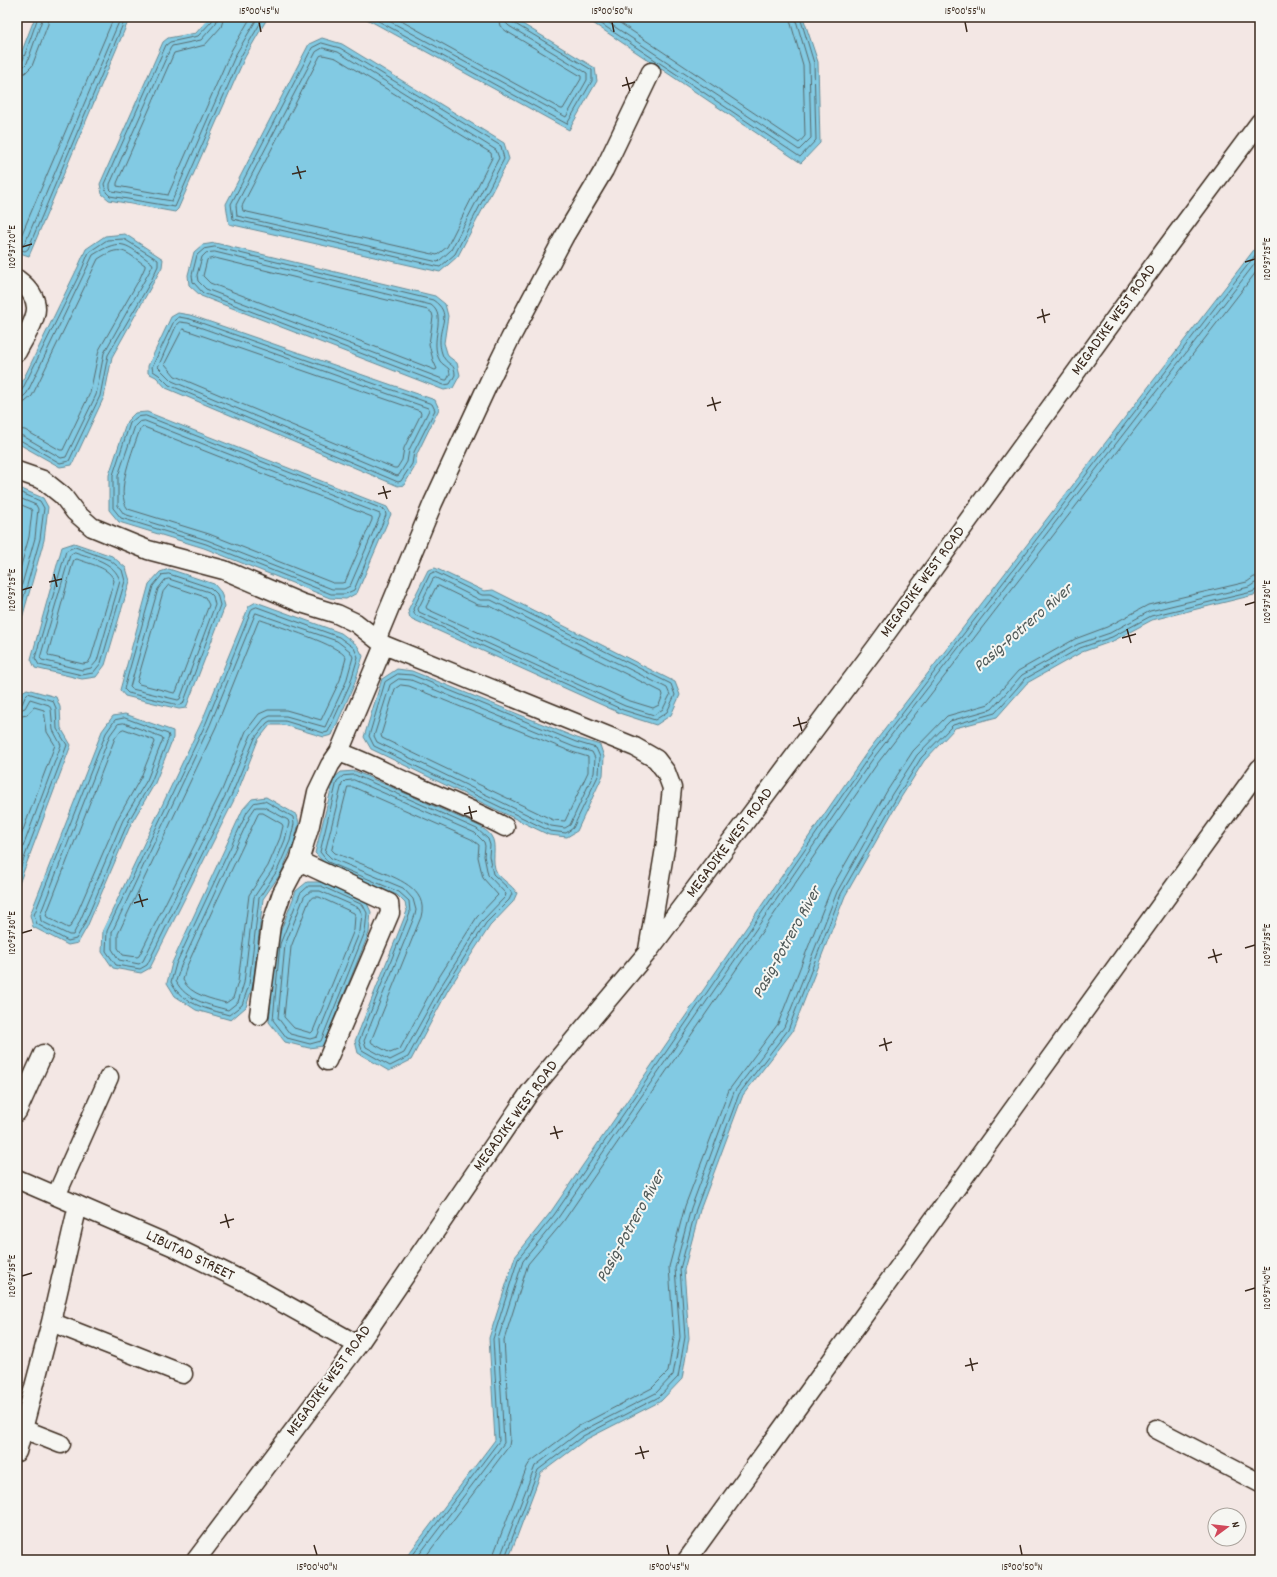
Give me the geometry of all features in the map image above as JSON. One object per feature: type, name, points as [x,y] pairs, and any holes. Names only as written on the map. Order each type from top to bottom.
[{"type":"street","points":[[258,1015],[272,925],[282,893],[299,861],[310,825],[317,792],[330,765],[340,752],[433,503],[510,338],[564,237],[604,170],[651,72]]},
{"type":"street","name":"MEGADIKE WEST ROAD","points":[[196,1560],[358,1345],[530,1092],[647,953],[872,653],[1164,251],[1260,122]]},
{"type":"street","points":[[17,280],[30,291],[36,302],[36,315],[17,352]]},
{"type":"street","points":[[17,471],[43,480],[63,496],[75,512],[92,527],[148,550],[224,570],[301,603],[337,614],[356,623],[381,641],[635,747],[656,759],[666,772],[672,788],[666,842],[647,953]]},
{"type":"street","points":[[340,752],[451,800],[505,827]]},
{"type":"street","points":[[687,1560],[1260,768]]},
{"type":"street","points":[[299,861],[389,903],[390,908],[390,913],[327,1061]]},
{"type":"street","points":[[17,1112],[43,1054]]},
{"type":"street","points":[[56,1196],[109,1077]]},
{"type":"street","name":"LIBUTAD STREET","points":[[17,1179],[172,1246],[226,1273],[358,1345]]},
{"type":"street","points":[[17,1452],[51,1322],[78,1205]]},
{"type":"street","points":[[51,1322],[183,1374]]},
{"type":"street","points":[[23,1429],[61,1444]]},
{"type":"street","points":[[1156,1429],[1260,1483]]},
{"type":"water","points":[[35,17],[130,17],[29,256],[17,252],[17,64]]},
{"type":"water","points":[[210,17],[268,17],[245,57],[178,209],[175,212],[109,200],[102,194],[100,184],[163,42],[168,38],[196,33]]},
{"type":"water","points":[[363,17],[511,17],[595,68],[597,81],[569,130]]},
{"type":"water","points":[[584,17],[803,17],[818,62],[820,143],[801,163]]},
{"type":"water","points":[[322,38],[342,44],[504,143],[509,159],[458,256],[440,272],[229,224],[226,204],[309,44]]},
{"type":"water","points":[[125,234],[163,259],[162,267],[112,357],[104,397],[72,465],[60,467],[17,443],[17,392],[86,249],[105,236]]},
{"type":"water","name":"Pasig-Potrero River","points":[[1260,242],[1260,590],[1254,595],[1152,620],[1113,641],[1082,652],[1027,683],[997,717],[955,728],[924,761],[900,799],[845,896],[792,1032],[743,1095],[700,1210],[684,1270],[689,1338],[682,1379],[661,1401],[585,1440],[541,1473],[507,1560],[404,1560],[495,1440],[489,1338],[515,1257],[550,1213],[865,755]]},
{"type":"water","points":[[215,243],[435,296],[445,304],[448,316],[444,343],[448,356],[457,363],[460,375],[453,388],[444,390],[201,296],[189,285],[188,275],[194,252],[202,245]]},
{"type":"water","points":[[178,313],[190,315],[435,400],[439,409],[417,454],[416,465],[404,485],[398,486],[166,388],[156,377],[148,373],[148,366],[171,317]]},
{"type":"water","points":[[147,412],[387,507],[391,514],[357,593],[346,599],[330,598],[204,548],[119,522],[109,510],[109,475],[127,421],[135,413]]},
{"type":"water","points":[[17,487],[43,498],[48,507],[44,540],[17,636]]},
{"type":"water","points":[[74,543],[112,556],[126,568],[130,581],[105,665],[96,677],[82,679],[35,668],[31,659],[62,547]]},
{"type":"water","points":[[435,568],[484,591],[493,590],[675,682],[680,695],[671,715],[656,725],[622,714],[410,618],[408,610],[428,570]]},
{"type":"water","points":[[169,569],[214,584],[221,592],[225,606],[186,708],[179,709],[125,696],[120,690],[149,584],[160,572]]},
{"type":"water","points":[[256,602],[341,633],[357,645],[363,656],[354,685],[332,735],[324,737],[284,725],[270,725],[258,740],[236,796],[150,968],[141,973],[113,968],[102,952],[103,930],[202,721],[249,606]]},
{"type":"water","points":[[397,669],[412,671],[577,738],[600,745],[604,757],[603,775],[577,831],[567,837],[549,835],[371,749],[364,737],[382,679]]},
{"type":"water","points":[[27,689],[56,697],[60,707],[61,728],[71,745],[17,889],[17,706],[22,692]]},
{"type":"water","points":[[125,714],[173,731],[173,738],[155,783],[131,824],[87,927],[78,943],[68,945],[33,927],[30,915],[102,731],[113,716]]},
{"type":"water","points":[[355,771],[479,826],[486,831],[493,840],[494,864],[497,873],[517,893],[513,902],[490,926],[448,990],[411,1060],[389,1071],[358,1053],[355,1041],[407,911],[405,903],[397,895],[326,865],[315,853],[334,778],[341,772]]},
{"type":"water","points":[[266,797],[297,815],[299,823],[294,843],[281,873],[263,899],[253,985],[246,1007],[231,1020],[196,1010],[175,996],[167,983],[172,963],[243,809],[252,799]]},
{"type":"water","points":[[307,882],[321,882],[366,901],[371,912],[369,933],[323,1046],[309,1048],[285,1042],[269,1022],[276,943],[296,891]]}]
